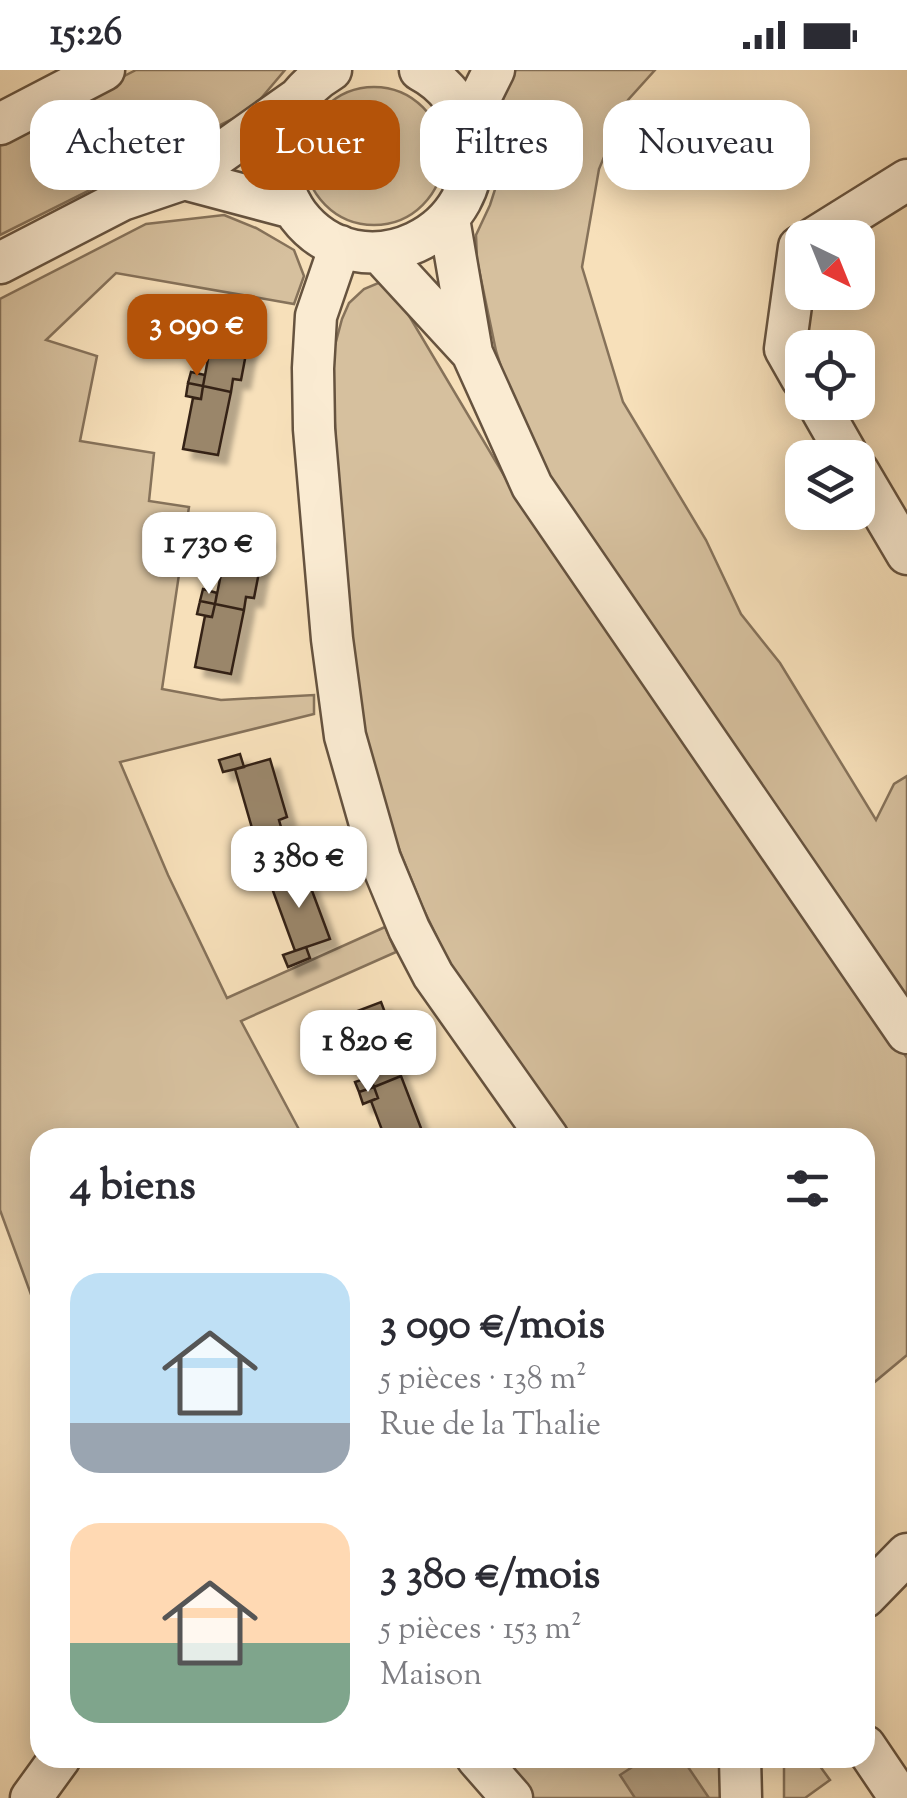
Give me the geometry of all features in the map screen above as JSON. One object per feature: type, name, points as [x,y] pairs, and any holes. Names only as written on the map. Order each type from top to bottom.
[{"type":"street","points":[[0,124],[104,70]]},
{"type":"street","points":[[220,154],[331,70]]},
{"type":"street","points":[[420,70],[439,82],[454,100]]},
{"type":"street","points":[[478,100],[494,70]]},
{"type":"street","points":[[297,99],[281,133],[281,180],[293,208],[313,231],[340,246],[359,252],[380,252],[400,250],[419,242],[449,219],[466,190]]},
{"type":"street","points":[[843,220],[907,180]]},
{"type":"street","points":[[220,189],[293,208]]},
{"type":"street","points":[[0,262],[122,200],[152,190]]},
{"type":"street","points":[[449,219],[472,353],[532,486],[907,1033]]},
{"type":"street","points":[[340,246],[316,316],[313,368],[314,429],[332,639],[346,736],[380,859],[417,944],[433,975],[541,1128]]},
{"type":"street","points":[[380,252],[472,353]]},
{"type":"street","points":[[875,500],[907,554]]},
{"type":"street","points":[[875,1587],[907,1554]]},
{"type":"street","points":[[875,1761],[900,1798]]},
{"type":"street","points":[[31,1798],[53,1768]]},
{"type":"street","points":[[486,1768],[512,1798]]},
{"type":"street","points":[[740,1768],[741,1798]]},
{"type":"shaded area","points":[[136,70],[285,70],[260,100],[240,100],[240,115],[220,125],[220,100],[78,100]]},
{"type":"shaded area","points":[[515,70],[655,70],[628,100],[603,100],[603,159],[582,267],[623,402],[706,540],[741,614],[780,663],[876,820],[894,784],[907,776],[907,1000],[557,504],[517,417],[496,351],[477,260],[476,235],[495,190],[583,190],[583,100],[503,100]]},
{"type":"shaded area","points":[[374,87],[420,105],[420,190],[433,190],[423,205],[400,219],[374,225],[348,219],[325,205],[315,190],[400,190],[400,100],[335,100]]},
{"type":"shaded area","points":[[30,125],[30,190],[90,190],[0,235],[0,140]]},
{"type":"shaded area","points":[[224,215],[294,250],[304,276],[294,304],[116,273],[46,340],[97,356],[80,441],[154,453],[149,501],[189,507],[162,689],[221,700],[314,695],[314,714],[120,762],[227,998],[385,927],[396,952],[241,1021],[298,1128],[30,1128],[30,1292],[0,1210],[0,299],[146,224]]},
{"type":"shaded area","points":[[383,281],[408,314],[521,504],[907,1058],[907,1355],[875,1382],[875,1128],[560,1128],[456,977],[422,906],[385,814],[360,709],[346,619],[334,349],[349,303],[364,289]]},
{"type":"shaded area","points":[[501,1768],[730,1768],[731,1798],[527,1798]]},
{"type":"shaded area","points":[[631,1768],[689,1768],[709,1798],[635,1798],[620,1775]]},
{"type":"shaded area","points":[[784,1768],[821,1768],[830,1780],[805,1798],[784,1798]]},
{"type":"building","points":[[217,310],[253,317],[241,380],[233,379],[231,392],[203,386]]},
{"type":"building","points":[[191,372],[205,375],[203,386],[188,383]]},
{"type":"building","points":[[188,383],[203,386],[201,399],[186,396]]},
{"type":"building","points":[[203,386],[231,392],[218,455],[183,449],[193,398],[201,399]]},
{"type":"building","points":[[230,529],[266,536],[254,598],[246,597],[244,610],[215,604]]},
{"type":"building","points":[[203,589],[217,593],[215,604],[200,601]]},
{"type":"building","points":[[200,601],[215,604],[212,617],[197,614]]},
{"type":"building","points":[[215,604],[244,610],[231,674],[195,667],[205,616],[212,617]]},
{"type":"building","points":[[240,754],[244,767],[223,772],[219,760]]},
{"type":"building","points":[[270,759],[287,817],[279,820],[283,834],[256,842],[235,769]]},
{"type":"building","points":[[296,870],[301,883],[308,880],[330,939],[295,951],[269,880]]},
{"type":"building","points":[[306,947],[310,958],[288,967],[283,955]]},
{"type":"building","points":[[381,1002],[403,1060],[396,1063],[401,1076],[374,1087],[347,1015]]},
{"type":"building","points":[[401,1076],[421,1128],[381,1128],[371,1101],[378,1098],[374,1087]]},
{"type":"building","points":[[370,1077],[374,1087],[359,1092],[355,1082]]},
{"type":"building","points":[[374,1087],[378,1098],[363,1104],[359,1092]]}]
